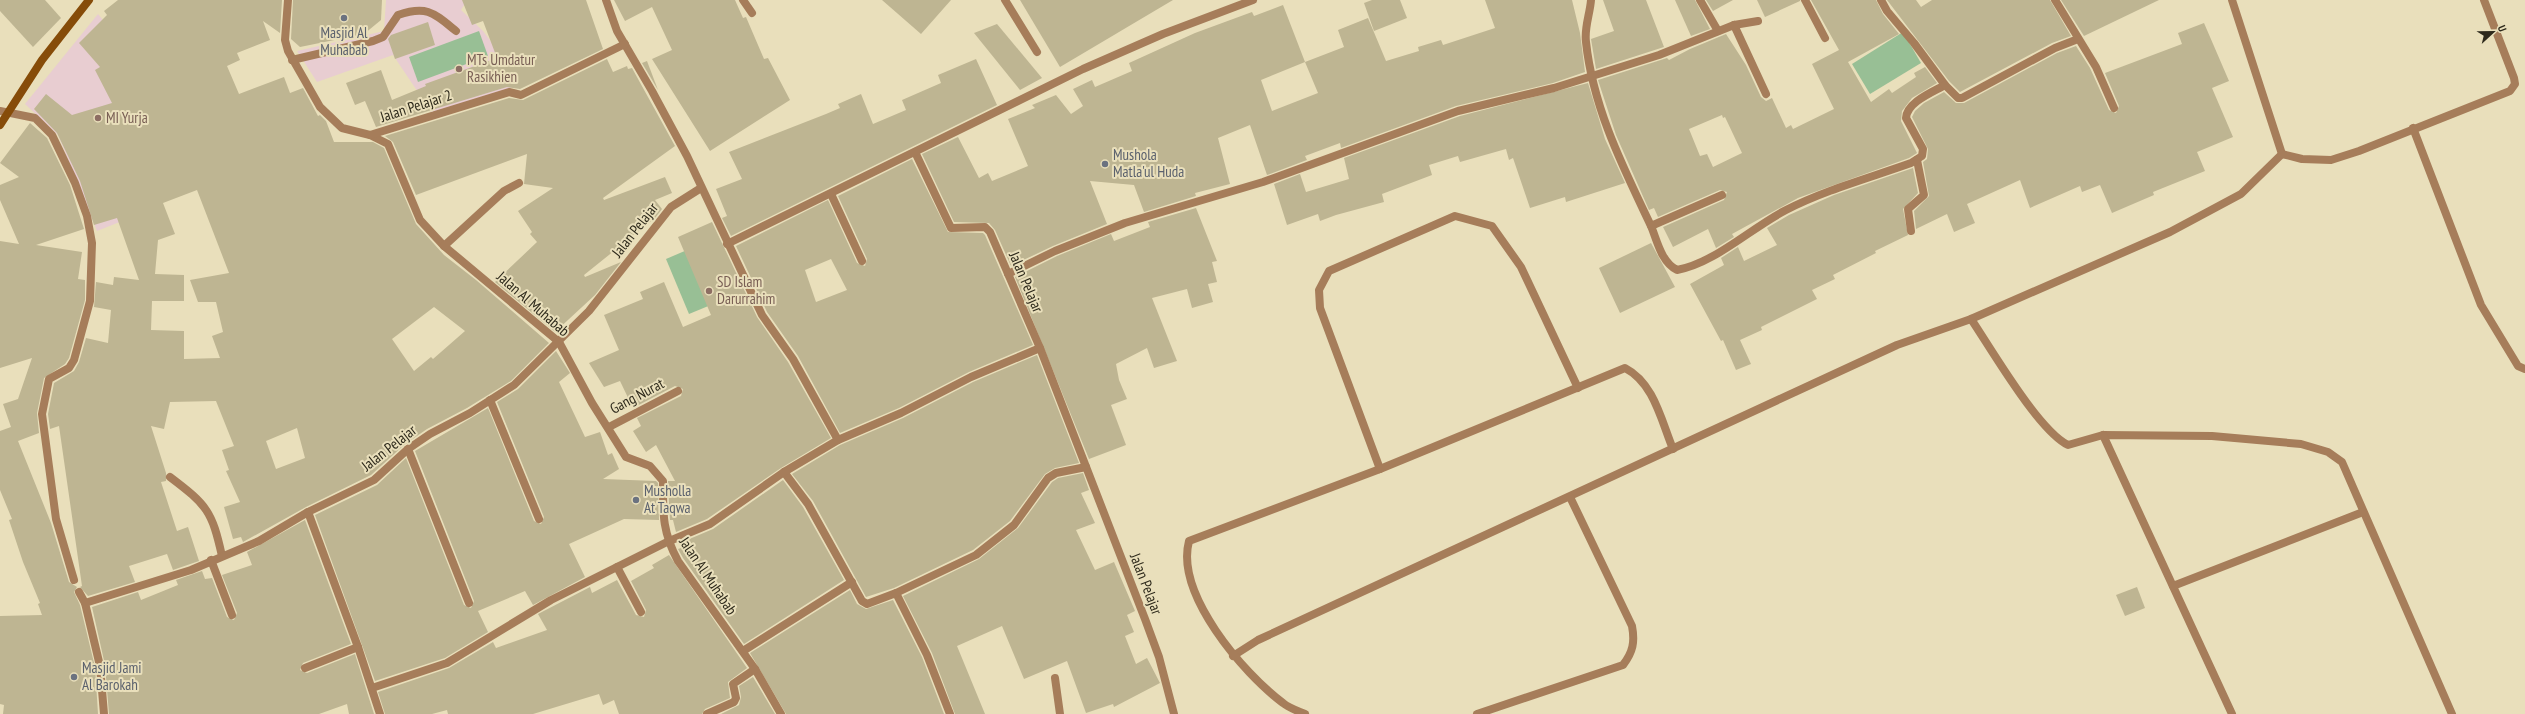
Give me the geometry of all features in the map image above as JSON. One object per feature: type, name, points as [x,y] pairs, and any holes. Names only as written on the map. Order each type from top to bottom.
[{"type":"street","points":[[0,125],[4,112],[89,0]]},
{"type":"street","name":"Jalan Al Muhabab","points":[[288,0],[285,40],[292,60],[320,107],[342,128],[370,135],[388,144],[420,220],[444,246],[559,342],[592,403],[609,427],[626,457],[650,466],[663,481],[663,522],[667,542],[678,561],[755,669],[781,714]]},
{"type":"street","points":[[606,0],[610,15],[652,91],[701,188],[762,315],[793,359],[838,440]]},
{"type":"street","points":[[744,0],[752,13]]},
{"type":"street","points":[[1005,0],[1036,52]]},
{"type":"street","points":[[727,244],[1083,69],[1162,34],[1253,0]]},
{"type":"street","points":[[1591,0],[1585,41],[1591,77],[1601,114],[1630,185],[1651,226],[1663,256],[1673,268],[1686,268],[1735,243],[1756,226],[1813,197],[1917,160],[1922,156],[1923,149],[1909,125],[1906,112],[1912,105],[1945,85]]},
{"type":"street","points":[[1700,0],[1718,31]]},
{"type":"street","points":[[1805,0],[1825,38]]},
{"type":"street","points":[[1881,0],[1887,11],[1914,43],[1945,85],[1958,98],[1962,98],[2055,48],[2078,39]]},
{"type":"street","points":[[2056,0],[2096,67],[2114,108]]},
{"type":"street","points":[[2232,0],[2282,154]]},
{"type":"street","points":[[2282,154],[2302,159],[2331,160],[2358,151],[2510,91],[2515,84],[2506,55],[2484,0]]},
{"type":"street","points":[[292,60],[373,41],[382,37],[398,15],[423,9],[434,13],[456,31]]},
{"type":"street","points":[[1008,274],[1055,250],[1126,223],[1263,182],[1458,111],[1591,77],[1659,54],[1734,25],[1758,21]]},
{"type":"street","points":[[1734,25],[1766,94]]},
{"type":"street","name":"Jalan Pelajar 2","points":[[370,135],[509,92],[521,95],[625,44]]},
{"type":"street","points":[[4,112],[35,118],[52,136],[77,189],[87,216],[92,243],[90,301],[74,360],[69,368],[49,379],[42,414],[56,520],[74,580]]},
{"type":"street","points":[[2413,128],[2481,305],[2518,366],[2525,369]]},
{"type":"street","name":"Jalan Pelajar","points":[[915,152],[947,223],[952,228],[961,229],[985,227],[990,232],[1040,348],[1159,657],[1174,714]]},
{"type":"street","points":[[1233,656],[1266,637],[1897,346],[1971,319],[2170,232],[2215,210],[2241,194],[2282,154]]},
{"type":"street","points":[[1911,231],[1907,215],[1908,209],[1924,195],[1917,160]]},
{"type":"street","points":[[444,246],[504,191],[519,183]]},
{"type":"street","name":"Jalan Pelajar","points":[[85,603],[191,570],[211,560],[259,541],[308,512],[374,480],[408,449],[430,434],[514,385],[589,311],[671,207],[701,188]]},
{"type":"street","points":[[831,194],[862,261]]},
{"type":"street","points":[[1651,226],[1722,195]]},
{"type":"street","points":[[1380,470],[1320,308],[1319,290],[1329,271],[1455,216],[1492,226],[1509,249],[1521,267],[1578,388]]},
{"type":"street","points":[[1971,319],[2026,402],[2057,439],[2068,445],[2103,435],[2212,436],[2300,444],[2328,452],[2342,462],[2452,714]]},
{"type":"street","points":[[372,688],[447,663],[522,616],[667,542],[710,524],[784,472],[838,440],[901,413],[971,377],[1040,348]]},
{"type":"street","points":[[1304,714],[1283,703],[1233,656],[1201,606],[1190,575],[1186,554],[1189,542],[1380,470],[1624,368],[1637,374],[1648,387],[1673,449]]},
{"type":"street","name":"Gang Nurat","points":[[609,427],[678,391]]},
{"type":"street","points":[[490,400],[539,519]]},
{"type":"street","points":[[2103,435],[2232,714]]},
{"type":"street","points":[[408,449],[469,603]]},
{"type":"street","points":[[784,472],[808,504],[862,601],[867,604],[896,593],[976,555],[1014,525],[1048,478],[1056,473],[1086,467]]},
{"type":"street","points":[[170,477],[193,494],[209,512],[215,523],[222,556]]},
{"type":"street","points":[[1477,714],[1623,665],[1630,655],[1635,639],[1632,626],[1570,497]]},
{"type":"street","points":[[308,512],[358,647],[380,714]]},
{"type":"street","points":[[2173,586],[2363,512]]},
{"type":"street","points":[[211,560],[232,615]]},
{"type":"street","points":[[617,567],[641,612]]},
{"type":"street","points":[[743,651],[852,582]]},
{"type":"street","points":[[79,592],[85,603],[100,666],[104,714]]},
{"type":"street","points":[[896,593],[927,655],[950,714]]},
{"type":"street","points":[[305,668],[358,647]]},
{"type":"street","points":[[707,714],[734,702],[736,698],[733,684],[755,669]]},
{"type":"street","points":[[1055,678],[1060,714]]},
{"type":"shaded area","name":"MTs Umdatur Rasikhien","points":[[386,0],[467,0],[461,10],[483,31],[523,84],[432,113],[393,55],[317,82],[297,51],[384,31]]},
{"type":"shaded area","name":"MI Yurja","points":[[98,14],[127,49],[155,208],[97,231],[58,135],[25,104]]},
{"type":"green space","points":[[479,31],[488,56],[418,82],[409,57]]},
{"type":"green space","points":[[1903,32],[1921,63],[1870,94],[1852,64]]},
{"type":"green space","points":[[694,247],[718,302],[689,314],[666,259]]},
{"type":"building","points":[[0,0],[45,0],[61,18],[33,47],[0,11]]},
{"type":"building","points":[[118,0],[282,0],[280,33],[263,21],[270,40],[237,53],[240,60],[227,66],[239,94],[284,77],[290,93],[303,88],[318,116],[320,115],[326,121],[334,142],[373,142],[384,148],[416,224],[444,255],[476,280],[549,343],[511,381],[467,408],[427,429],[404,445],[371,475],[306,507],[243,542],[241,537],[233,539],[224,507],[240,502],[226,471],[229,470],[222,450],[234,446],[216,401],[170,402],[164,429],[151,426],[166,473],[166,481],[161,482],[177,531],[188,527],[199,561],[173,570],[167,554],[129,566],[135,582],[88,596],[80,587],[82,586],[59,426],[50,429],[48,414],[54,383],[74,371],[79,362],[86,338],[108,343],[111,310],[94,307],[96,282],[113,285],[114,277],[139,280],[117,218],[94,225],[80,181],[57,133],[34,109],[46,94],[72,115],[112,103],[95,70],[100,67],[79,43],[107,15],[104,11]],"holes":[[[197,190],[229,273],[190,280],[198,302],[216,302],[223,332],[212,336],[220,358],[184,359],[184,331],[151,330],[152,301],[184,301],[184,275],[155,274],[158,240],[175,234],[163,203]],[[434,307],[465,331],[433,359],[431,357],[414,371],[392,339]],[[297,428],[305,458],[276,469],[266,441]]]},
{"type":"building","name":"Masjid Al Muhabab","points":[[293,0],[382,0],[381,20],[364,34],[300,47],[291,39]]},
{"type":"building","points":[[462,0],[586,0],[603,49],[520,89],[507,87],[376,127],[365,101],[355,105],[346,83],[381,70],[392,100],[426,86],[425,84],[497,58],[483,21],[472,25]]},
{"type":"building","points":[[614,0],[735,0],[743,18],[746,17],[764,59],[768,58],[790,100],[710,151],[652,59],[672,50],[652,7],[625,21]]},
{"type":"building","points":[[882,0],[951,0],[921,34]]},
{"type":"building","points":[[1020,0],[1173,0],[1060,67]]},
{"type":"building","points":[[1372,0],[1400,0],[1407,18],[1374,31],[1364,3]]},
{"type":"building","points":[[1485,0],[1572,0],[1580,33],[1585,72],[1553,83],[1456,106],[1341,148],[1340,143],[1305,156],[1307,160],[1267,175],[1250,125],[1218,138],[1230,184],[1195,193],[1196,196],[1144,212],[1134,185],[1090,181],[1107,224],[1053,246],[1011,266],[995,230],[989,223],[954,222],[922,154],[958,137],[979,178],[988,173],[992,181],[1028,166],[1008,119],[1035,108],[1032,105],[1056,95],[1071,114],[1083,106],[1073,89],[1092,80],[1095,87],[1132,71],[1129,63],[1195,33],[1252,12],[1254,16],[1283,5],[1305,62],[1344,47],[1338,30],[1368,18],[1386,61],[1419,51],[1418,47],[1441,40],[1443,45],[1495,28]],"holes":[[[1305,62],[1318,93],[1272,111],[1261,80]]]},
{"type":"building","points":[[1603,0],[1646,0],[1664,47],[1596,69],[1591,39],[1614,31]]},
{"type":"building","points":[[1675,0],[1695,0],[1710,29],[1691,36]]},
{"type":"building","points":[[1706,0],[1733,0],[1713,11]]},
{"type":"building","points":[[1757,0],[1800,0],[1800,1],[1765,17]]},
{"type":"building","points":[[1811,0],[1876,0],[1883,14],[1899,34],[1848,62],[1871,102],[1889,89],[1892,93],[1916,77],[1914,73],[1925,67],[1937,83],[1912,98],[1902,111],[1901,121],[1917,153],[1909,158],[1798,198],[1732,234],[1734,237],[1716,248],[1708,229],[1673,247],[1663,227],[1724,200],[1727,192],[1720,190],[1658,217],[1654,208],[1649,210],[1616,135],[1598,80],[1667,58],[1669,60],[1690,49],[1726,34],[1746,65],[1761,97],[1766,101],[1772,98],[1786,128],[1791,125],[1793,129],[1834,109],[1812,64],[1839,50]],"holes":[[[1722,115],[1723,118],[1725,117],[1742,153],[1713,167],[1707,154],[1700,156],[1689,129]]]},
{"type":"building","points":[[1887,0],[1916,0],[1921,7],[1932,0],[2050,0],[2071,36],[2052,43],[1960,92],[1949,81]]},
{"type":"building","points":[[2061,0],[2159,0],[2084,36]]},
{"type":"building","points":[[428,22],[435,45],[395,59],[388,39],[391,35]]},
{"type":"building","points":[[2204,23],[2229,81],[2212,88],[2233,137],[2197,152],[2205,171],[2153,192],[2154,195],[2112,213],[2100,185],[2082,192],[2080,186],[2030,208],[2020,180],[1967,204],[1975,223],[1954,232],[1947,214],[1916,229],[1914,211],[1929,196],[1923,162],[1927,159],[1928,149],[1912,117],[1915,111],[1924,103],[1944,92],[1956,103],[1964,103],[2057,53],[2076,46],[2090,68],[2109,110],[2116,113],[2119,106],[2105,73],[2182,44],[2178,33]]},
{"type":"building","points":[[997,24],[1042,78],[1020,90],[974,33]]},
{"type":"building","points":[[607,59],[613,72],[627,66],[628,69],[632,68],[675,146],[603,198],[604,200],[665,177],[672,193],[655,200],[662,209],[655,218],[584,275],[585,277],[621,262],[595,295],[555,332],[495,282],[537,242],[530,234],[532,232],[518,211],[553,188],[524,184],[527,154],[416,195],[393,142],[385,136],[509,98],[523,100]]},
{"type":"building","points":[[976,59],[997,105],[731,236],[722,218],[727,216],[716,189],[742,179],[729,152],[840,108],[838,104],[861,94],[873,124],[906,110],[902,100],[941,83],[938,75]]},
{"type":"building","points":[[647,61],[658,90],[642,63]]},
{"type":"building","points":[[1588,83],[1605,139],[1625,183],[1566,202],[1565,197],[1530,208],[1513,158],[1509,160],[1506,149],[1460,162],[1458,156],[1429,165],[1432,175],[1382,194],[1384,202],[1320,221],[1318,214],[1287,225],[1274,184],[1300,174],[1306,192],[1349,179],[1344,158],[1460,116]]},
{"type":"building","points":[[30,123],[47,138],[70,185],[84,229],[36,245],[82,252],[78,279],[85,280],[85,300],[69,358],[65,364],[44,378],[37,413],[39,433],[18,441],[51,523],[69,582],[77,587],[74,592],[80,605],[95,667],[98,714],[3,714],[4,705],[0,704],[0,616],[42,615],[38,604],[40,603],[23,562],[9,520],[12,519],[0,490],[0,431],[11,427],[3,404],[18,399],[32,358],[0,368],[0,241],[19,244],[0,200],[0,185],[19,177],[0,163]]},
{"type":"building","points":[[912,159],[948,232],[983,233],[985,235],[1033,345],[969,372],[899,408],[840,433],[798,356],[767,312],[736,246],[828,200],[857,263],[865,266],[867,259],[838,196]],"holes":[[[831,259],[847,290],[816,302],[805,270]]]},
{"type":"building","points":[[1913,168],[1918,193],[1903,209],[1908,235],[1875,251],[1876,253],[1833,275],[1835,279],[1812,290],[1817,299],[1761,327],[1762,330],[1740,340],[1751,364],[1736,370],[1723,340],[1721,341],[1690,284],[1724,265],[1721,258],[1738,247],[1744,261],[1777,245],[1767,228],[1789,215],[1834,195]]},
{"type":"building","points":[[1196,208],[1217,261],[1212,262],[1217,282],[1208,284],[1213,302],[1192,308],[1187,289],[1152,298],[1177,361],[1154,368],[1147,348],[1116,364],[1119,380],[1127,399],[1111,405],[1126,445],[1089,459],[1015,277],[1057,256],[1111,234],[1114,241],[1150,227],[1148,222]]},
{"type":"building","points":[[712,222],[757,317],[788,362],[831,438],[781,468],[707,519],[676,532],[673,520],[670,520],[668,481],[675,481],[656,445],[646,452],[633,431],[641,426],[637,418],[681,396],[683,389],[675,386],[633,408],[620,381],[604,387],[589,363],[619,350],[604,315],[643,299],[640,292],[664,282],[683,327],[711,315],[678,237]]},
{"type":"building","points":[[1651,243],[1675,287],[1620,313],[1599,268]]},
{"type":"building","points":[[556,351],[570,373],[559,382],[585,437],[600,432],[608,455],[612,453],[619,469],[603,479],[656,481],[658,483],[659,520],[624,519],[569,544],[585,577],[533,605],[525,591],[478,611],[488,632],[445,658],[375,681],[315,515],[377,485],[406,458],[464,605],[471,608],[474,601],[415,451],[488,408],[534,521],[541,524],[544,517],[497,402],[518,389]]},
{"type":"building","points":[[1037,355],[1079,463],[1055,468],[1045,474],[1010,521],[973,550],[894,588],[866,597],[813,501],[792,474],[840,445],[903,418],[973,382]]},
{"type":"building","points":[[1083,473],[1089,490],[1081,493],[1095,523],[1076,530],[1095,570],[1114,562],[1135,611],[1127,615],[1134,632],[1125,636],[1136,664],[1147,658],[1160,683],[1114,707],[1113,704],[1086,713],[1067,661],[1024,679],[1002,626],[957,646],[985,714],[955,714],[932,653],[903,596],[979,559],[1018,528],[1052,482],[1058,478]]},
{"type":"building","points":[[783,480],[803,507],[844,580],[744,644],[678,549],[681,548],[680,543],[713,529]]},
{"type":"building","points":[[305,520],[351,644],[303,663],[300,670],[307,673],[355,654],[374,714],[349,714],[347,704],[319,714],[109,714],[105,665],[92,607],[138,592],[141,600],[178,585],[176,580],[202,571],[205,579],[212,578],[227,617],[234,620],[237,613],[222,575],[252,565],[247,552]]},
{"type":"building","points":[[669,555],[747,668],[728,682],[730,698],[705,709],[702,714],[619,714],[614,700],[603,705],[599,694],[533,714],[448,714],[447,710],[432,714],[385,714],[378,692],[449,668],[493,642],[496,648],[547,630],[538,614],[590,587],[592,593],[617,580],[636,615],[644,617],[646,610],[631,581],[654,568],[652,565]]},
{"type":"building","points":[[2137,587],[2145,608],[2125,616],[2116,595]]},
{"type":"building","points":[[850,590],[857,604],[866,609],[893,600],[922,657],[944,714],[786,714],[750,653]]},
{"type":"building","points":[[753,677],[775,714],[721,714],[739,705],[741,697],[739,686]]},
{"type":"place","name":"Masjid Al Muhabab","points":[[344,18]]},
{"type":"place","name":"MTs Umdatur Rasikhien","points":[[459,69]]},
{"type":"place","name":"MI Yurja","points":[[98,118]]},
{"type":"place","name":"Mushola Matla'ul Huda","points":[[1105,164]]},
{"type":"place","name":"SD Islam Darurrahim","points":[[709,291]]},
{"type":"place","name":"Musholla At Taqwa","points":[[636,500]]},
{"type":"place","name":"Masjid Jami Al Barokah","points":[[74,677]]}]
